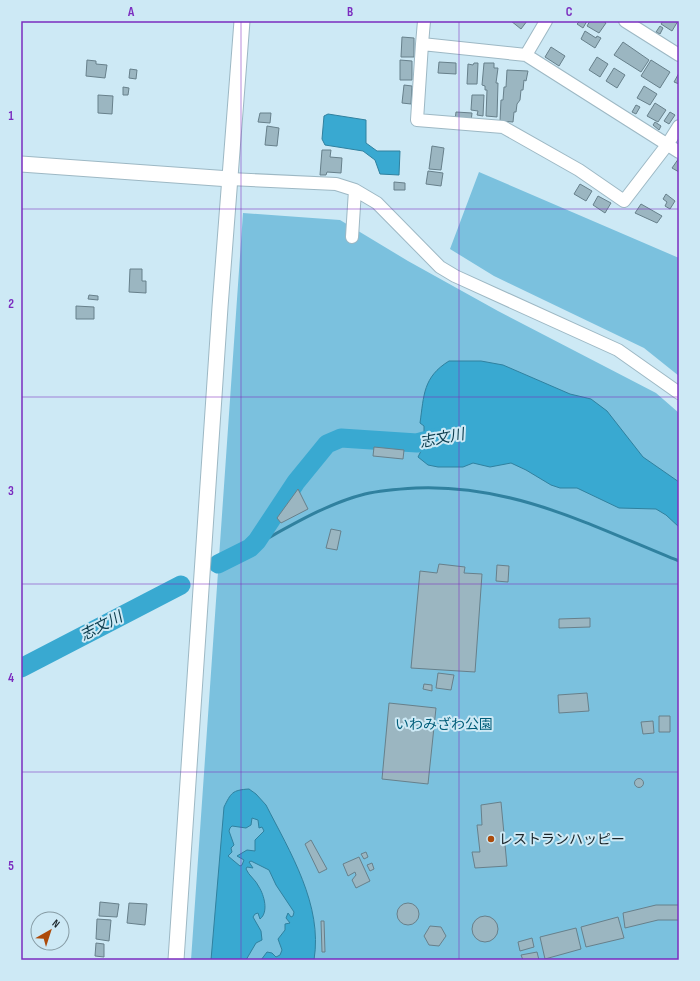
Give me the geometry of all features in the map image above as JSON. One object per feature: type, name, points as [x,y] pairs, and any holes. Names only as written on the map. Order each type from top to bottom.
[{"type":"street","points":[[176,960],[201,587],[242,21]]},
{"type":"street","points":[[424,21],[417,120],[503,127],[580,170],[624,200],[667,145],[679,126]]},
{"type":"street","points":[[526,55],[546,21]]},
{"type":"street","points":[[625,21],[679,55]]},
{"type":"street","points":[[422,44],[526,55],[679,152]]},
{"type":"street","points":[[21,164],[230,179],[336,184],[355,190],[377,203],[430,257],[455,276],[618,350],[679,393]]},
{"type":"street","points":[[352,237],[355,190]]},
{"type":"green space","points":[[479,172],[679,258],[679,376],[644,348],[494,276],[450,249]]},
{"type":"green space","name":"いわみざわ公園","points":[[243,213],[340,220],[408,261],[498,311],[656,393],[679,413],[679,960],[191,960]]},
{"type":"water","points":[[328,114],[366,120],[366,143],[377,151],[400,151],[399,175],[380,174],[375,160],[363,151],[325,145],[322,139],[324,116]]},
{"type":"water","points":[[449,361],[481,361],[503,365],[570,394],[591,399],[607,411],[643,457],[679,482],[679,527],[666,515],[656,509],[619,508],[577,488],[560,488],[551,485],[511,463],[490,467],[473,463],[463,467],[438,467],[428,465],[418,457],[421,451],[415,449],[420,436],[424,434],[424,426],[420,423],[424,395],[429,380],[440,367]]},
{"type":"water","points":[[249,789],[266,805],[285,841],[302,880],[314,919],[316,939],[314,960],[261,960],[267,952],[272,953],[276,957],[280,955],[282,950],[278,939],[285,930],[285,924],[290,923],[286,918],[288,913],[291,917],[293,916],[294,912],[276,885],[269,870],[251,861],[249,862],[253,868],[247,867],[246,869],[258,885],[263,894],[265,903],[263,916],[260,919],[258,913],[253,917],[261,931],[262,940],[256,943],[246,960],[211,960],[224,807],[228,798],[235,791]],"holes":[[[252,818],[258,820],[259,828],[262,827],[264,831],[255,840],[255,851],[247,850],[237,856],[244,860],[240,866],[228,856],[232,852],[231,848],[234,845],[229,831],[230,828],[232,826],[246,828],[251,825]]]},
{"type":"building","points":[[511,21],[527,21],[521,29]]},
{"type":"building","points":[[577,21],[587,21],[583,28],[577,24],[579,22]]},
{"type":"building","points":[[590,21],[603,21],[606,23],[599,33],[587,26]]},
{"type":"building","points":[[663,21],[678,21],[672,31],[661,24]]},
{"type":"building","points":[[660,26],[663,28],[660,34],[656,32]]},
{"type":"building","points":[[585,31],[596,38],[597,36],[601,38],[595,48],[581,39]]},
{"type":"building","points":[[402,37],[414,38],[414,57],[401,57]]},
{"type":"building","points":[[623,42],[649,60],[641,72],[614,55]]},
{"type":"building","points":[[551,47],[565,56],[559,66],[545,57]]},
{"type":"building","points":[[597,57],[608,64],[600,77],[589,70]]},
{"type":"building","points":[[87,60],[96,61],[96,64],[107,65],[105,78],[86,76]]},
{"type":"building","points":[[400,60],[412,61],[412,80],[400,80]]},
{"type":"building","points":[[651,60],[670,72],[660,88],[641,76]]},
{"type":"building","points":[[439,62],[456,63],[456,74],[438,73]]},
{"type":"building","points":[[474,63],[478,63],[477,84],[467,84],[468,64],[473,65]]},
{"type":"building","points":[[484,63],[494,63],[494,68],[498,68],[496,83],[498,83],[497,117],[486,116],[487,90],[485,90],[485,86],[482,85]]},
{"type":"building","points":[[614,68],[625,75],[617,88],[606,81]]},
{"type":"building","points":[[130,69],[137,70],[136,79],[129,78]]},
{"type":"building","points":[[507,70],[528,71],[526,81],[524,80],[523,90],[521,90],[520,100],[517,104],[516,112],[514,112],[513,122],[500,121],[501,100],[503,100],[504,87],[506,87]]},
{"type":"building","points":[[679,73],[679,84],[674,82]]},
{"type":"building","points":[[404,85],[412,86],[411,104],[402,103]]},
{"type":"building","points":[[644,86],[657,94],[650,105],[637,98]]},
{"type":"building","points":[[123,87],[129,88],[128,95],[123,95]]},
{"type":"building","points":[[98,95],[113,96],[112,114],[98,113]]},
{"type":"building","points":[[472,95],[484,95],[483,116],[477,115],[478,111],[471,110]]},
{"type":"building","points":[[655,103],[666,110],[658,122],[647,116]]},
{"type":"building","points":[[636,105],[640,107],[636,114],[632,112]]},
{"type":"building","points":[[456,112],[472,113],[471,122],[455,121]]},
{"type":"building","points":[[670,112],[675,115],[669,124],[664,121]]},
{"type":"building","points":[[260,113],[271,113],[270,123],[258,122]]},
{"type":"building","points":[[655,122],[661,126],[659,130],[653,125]]},
{"type":"building","points":[[267,126],[279,128],[277,146],[265,145]]},
{"type":"building","points":[[432,146],[444,148],[441,170],[429,169]]},
{"type":"building","points":[[322,150],[331,150],[330,157],[342,158],[341,173],[327,172],[326,175],[320,175]]},
{"type":"building","points":[[679,158],[679,172],[672,168]]},
{"type":"building","points":[[428,171],[443,173],[441,186],[426,184]]},
{"type":"building","points":[[394,182],[405,183],[405,190],[394,190]]},
{"type":"building","points":[[580,184],[592,191],[586,201],[574,194]]},
{"type":"building","points":[[666,194],[675,201],[670,209],[665,206],[667,202],[663,199]]},
{"type":"building","points":[[598,196],[611,203],[605,213],[593,205]]},
{"type":"building","points":[[641,204],[662,216],[657,223],[635,213]]},
{"type":"building","points":[[130,269],[142,269],[142,281],[146,281],[146,293],[129,292]]},
{"type":"building","points":[[89,295],[98,296],[98,300],[88,299]]},
{"type":"building","points":[[76,306],[94,307],[94,319],[76,319]]},
{"type":"building","points":[[374,447],[404,450],[403,459],[373,456]]},
{"type":"building","points":[[298,489],[308,509],[281,523],[277,518]]},
{"type":"building","points":[[331,529],[341,531],[337,550],[326,548]]},
{"type":"building","points":[[439,564],[465,567],[464,573],[482,574],[475,672],[411,668],[420,571],[437,573]]},
{"type":"building","points":[[497,565],[509,566],[508,582],[496,581]]},
{"type":"building","points":[[590,618],[590,627],[559,628],[559,619]]},
{"type":"building","points":[[438,673],[454,675],[451,690],[436,688]]},
{"type":"building","points":[[424,684],[432,685],[432,691],[423,689]]},
{"type":"building","points":[[587,693],[589,711],[559,713],[558,695]]},
{"type":"building","points":[[389,703],[436,708],[428,784],[382,779]]},
{"type":"building","points":[[659,716],[670,716],[670,732],[659,732]]},
{"type":"building","points":[[653,721],[654,733],[643,734],[641,722]]},
{"type":"building","points":[[639,778],[644,783],[639,788],[634,783]]},
{"type":"building","name":"レストランハッピー","points":[[501,802],[507,866],[475,868],[472,852],[480,852],[477,825],[482,825],[481,805]]},
{"type":"building","points":[[311,840],[327,869],[319,873],[305,844]]},
{"type":"building","points":[[366,852],[368,857],[364,859],[361,854]]},
{"type":"building","points":[[359,857],[370,881],[356,888],[352,880],[356,875],[355,872],[348,876],[343,864]]},
{"type":"building","points":[[372,863],[374,869],[370,871],[367,865]]},
{"type":"building","points":[[100,902],[119,904],[117,917],[99,916]]},
{"type":"building","points":[[129,903],[147,904],[145,925],[127,923]]},
{"type":"building","points":[[408,903],[416,906],[419,914],[416,922],[408,925],[400,922],[397,914],[400,906]]},
{"type":"building","points":[[656,905],[679,905],[679,920],[658,920],[625,928],[623,913]]},
{"type":"building","points":[[485,916],[494,920],[498,929],[494,938],[485,942],[476,938],[472,929],[476,920]]},
{"type":"building","points":[[618,917],[624,938],[586,947],[581,927]]},
{"type":"building","points":[[97,919],[111,920],[109,941],[96,939]]},
{"type":"building","points":[[321,921],[324,921],[325,952],[322,952]]},
{"type":"building","points":[[430,926],[441,927],[446,936],[439,946],[429,945],[424,936]]},
{"type":"building","points":[[576,928],[581,949],[545,959],[540,937]]},
{"type":"building","points":[[532,938],[534,947],[520,951],[518,942]]},
{"type":"building","points":[[96,943],[104,944],[104,957],[95,956]]},
{"type":"building","points":[[537,952],[539,960],[523,960],[521,955]]},
{"type":"waterway","name":"志文川","points":[[218,564],[250,548],[257,541],[296,482],[327,444],[341,438],[417,443],[442,436]]},
{"type":"waterway","points":[[250,548],[306,517],[350,498],[390,490],[416,488],[452,489],[486,493],[519,500],[551,510],[583,521],[679,561]]},
{"type":"waterway","name":"志文川","points":[[21,668],[181,585]]},
{"type":"place","name":"レストランハッピー","points":[[491,839]]}]
